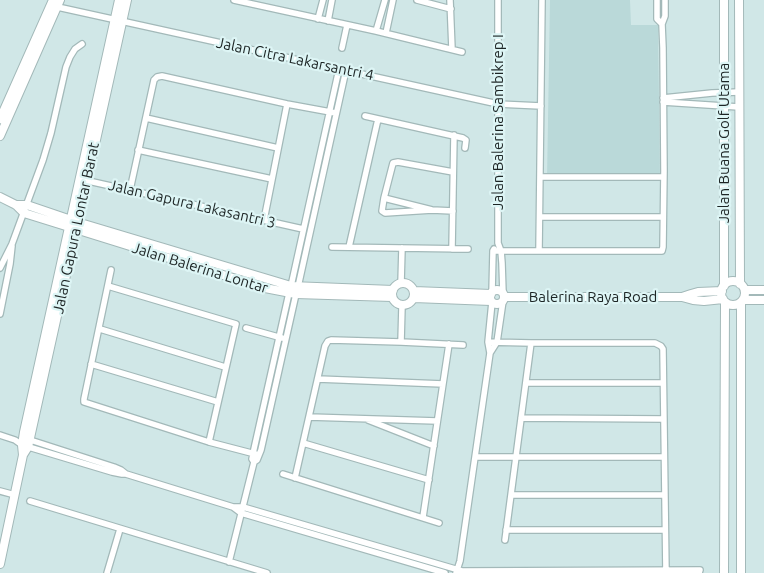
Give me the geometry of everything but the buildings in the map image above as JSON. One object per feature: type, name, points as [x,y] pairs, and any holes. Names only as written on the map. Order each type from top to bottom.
[{"type":"street","name":"Jalan Gapura Lontar Barat","points":[[119,0],[119,21]]},
{"type":"street","name":"Jalan Gapura Lontar Barat","points":[[0,564],[23,455],[24,442],[73,224],[119,21],[127,0]]},
{"type":"street","points":[[234,0],[386,33],[462,52]]},
{"type":"street","points":[[318,19],[323,0]]},
{"type":"street","points":[[328,21],[332,0]]},
{"type":"street","points":[[376,31],[385,0]]},
{"type":"street","points":[[386,33],[393,0]]},
{"type":"street","points":[[417,0],[451,9]]},
{"type":"street","points":[[450,0],[452,49]]},
{"type":"street","name":"Jalan Balerina Sambikrep I","points":[[490,353],[497,342],[503,297],[501,251],[498,244],[498,0]]},
{"type":"street","points":[[539,251],[542,0]]},
{"type":"street","points":[[657,0],[657,19],[662,24]]},
{"type":"street","points":[[493,251],[662,251],[664,177],[662,24],[665,16],[665,0]]},
{"type":"street","name":"Jalan Buana Golf Utama","points":[[724,0],[724,573]]},
{"type":"street","name":"Jalan Buana Golf Utama","points":[[739,0],[742,287]]},
{"type":"street","name":"Jalan Citra Lakarsantri 4","points":[[55,3],[119,21],[498,104],[540,106]]},
{"type":"street","points":[[0,119],[55,3]]},
{"type":"street","points":[[0,136],[55,3]]},
{"type":"street","points":[[342,48],[347,25]]},
{"type":"street","points":[[0,268],[24,213],[49,141],[66,67],[75,49],[82,44]]},
{"type":"street","points":[[229,562],[254,462],[252,459],[256,454],[286,339],[310,198],[339,69]]},
{"type":"street","points":[[264,422],[280,337],[317,200],[346,70]]},
{"type":"street","points":[[130,190],[154,80],[159,76],[336,113]]},
{"type":"street","points":[[663,100],[724,92],[739,92]]},
{"type":"street","points":[[663,100],[739,107]]},
{"type":"street","points":[[264,220],[287,104]]},
{"type":"street","points":[[365,116],[454,135],[465,139],[465,148]]},
{"type":"street","points":[[146,118],[278,148]]},
{"type":"street","points":[[349,248],[378,119]]},
{"type":"street","points":[[452,249],[454,135]]},
{"type":"street","points":[[138,150],[272,178]]},
{"type":"street","points":[[452,211],[432,210],[386,213],[382,212],[382,209],[392,166],[395,162],[453,172]]},
{"type":"street","points":[[540,178],[664,177]]},
{"type":"street","name":"Jalan Gapura Lakasantri 3","points":[[83,180],[304,229]]},
{"type":"street","name":"Jalan Balerina Lontar","points":[[0,197],[16,205],[24,213],[73,224],[255,276],[294,290]]},
{"type":"street","points":[[310,198],[317,200]]},
{"type":"street","points":[[384,198],[432,210]]},
{"type":"street","name":"Jalan Balerina Lontar","points":[[16,205],[27,204],[73,224],[252,284],[294,290],[392,293]]},
{"type":"street","points":[[540,217],[663,217]]},
{"type":"street","points":[[0,314],[12,244]]},
{"type":"street","points":[[493,251],[498,244]]},
{"type":"street","points":[[332,247],[468,249]]},
{"type":"street","points":[[402,248],[402,284]]},
{"type":"street","name":"Jalan Balerina Sambikrep I","points":[[459,572],[490,353],[488,342],[492,297],[493,251]]},
{"type":"street","points":[[112,270],[91,364],[84,399],[85,403],[209,442],[256,454]]},
{"type":"street","points":[[252,284],[255,276]]},
{"type":"street","points":[[764,290],[742,287],[730,282],[724,294],[731,305],[742,301],[764,300]]},
{"type":"street","points":[[402,284],[409,285],[414,294],[409,304],[402,306],[394,301],[392,293],[396,286],[402,284]]},
{"type":"street","points":[[108,286],[236,324],[209,442]]},
{"type":"street","points":[[741,573],[742,301],[744,297],[742,287]]},
{"type":"street","points":[[496,290],[503,297],[500,304],[494,304],[492,297],[496,290]]},
{"type":"street","points":[[414,294],[492,297]]},
{"type":"street","name":"Balerina Raya Road","points":[[503,297],[682,297],[704,300],[724,294]]},
{"type":"street","points":[[401,342],[402,306]]},
{"type":"street","points":[[246,328],[286,339]]},
{"type":"street","points":[[100,329],[226,367]]},
{"type":"street","points":[[295,478],[325,346],[328,341],[463,345]]},
{"type":"street","points":[[488,342],[659,344],[663,349],[666,572]]},
{"type":"street","points":[[505,540],[531,343]]},
{"type":"street","points":[[423,517],[449,344]]},
{"type":"street","points":[[91,364],[218,402]]},
{"type":"street","points":[[318,379],[443,384]]},
{"type":"street","points":[[526,383],[663,383]]},
{"type":"street","points":[[309,417],[438,421]]},
{"type":"street","points":[[364,418],[434,446]]},
{"type":"street","points":[[521,418],[664,419]]},
{"type":"street","points":[[0,435],[114,467],[126,474],[445,573]]},
{"type":"street","points":[[303,443],[429,480]]},
{"type":"street","points":[[475,457],[664,457]]},
{"type":"street","points":[[283,474],[439,523]]},
{"type":"street","points":[[0,491],[14,495]]},
{"type":"street","points":[[511,495],[665,495]]},
{"type":"street","points":[[30,501],[267,573]]},
{"type":"street","points":[[242,510],[459,572],[700,572]]},
{"type":"street","points":[[107,573],[120,529]]},
{"type":"street","points":[[506,530],[665,530]]},
{"type":"shaded area","points":[[550,0],[630,0],[631,25],[658,25],[660,179],[547,180]]}]
